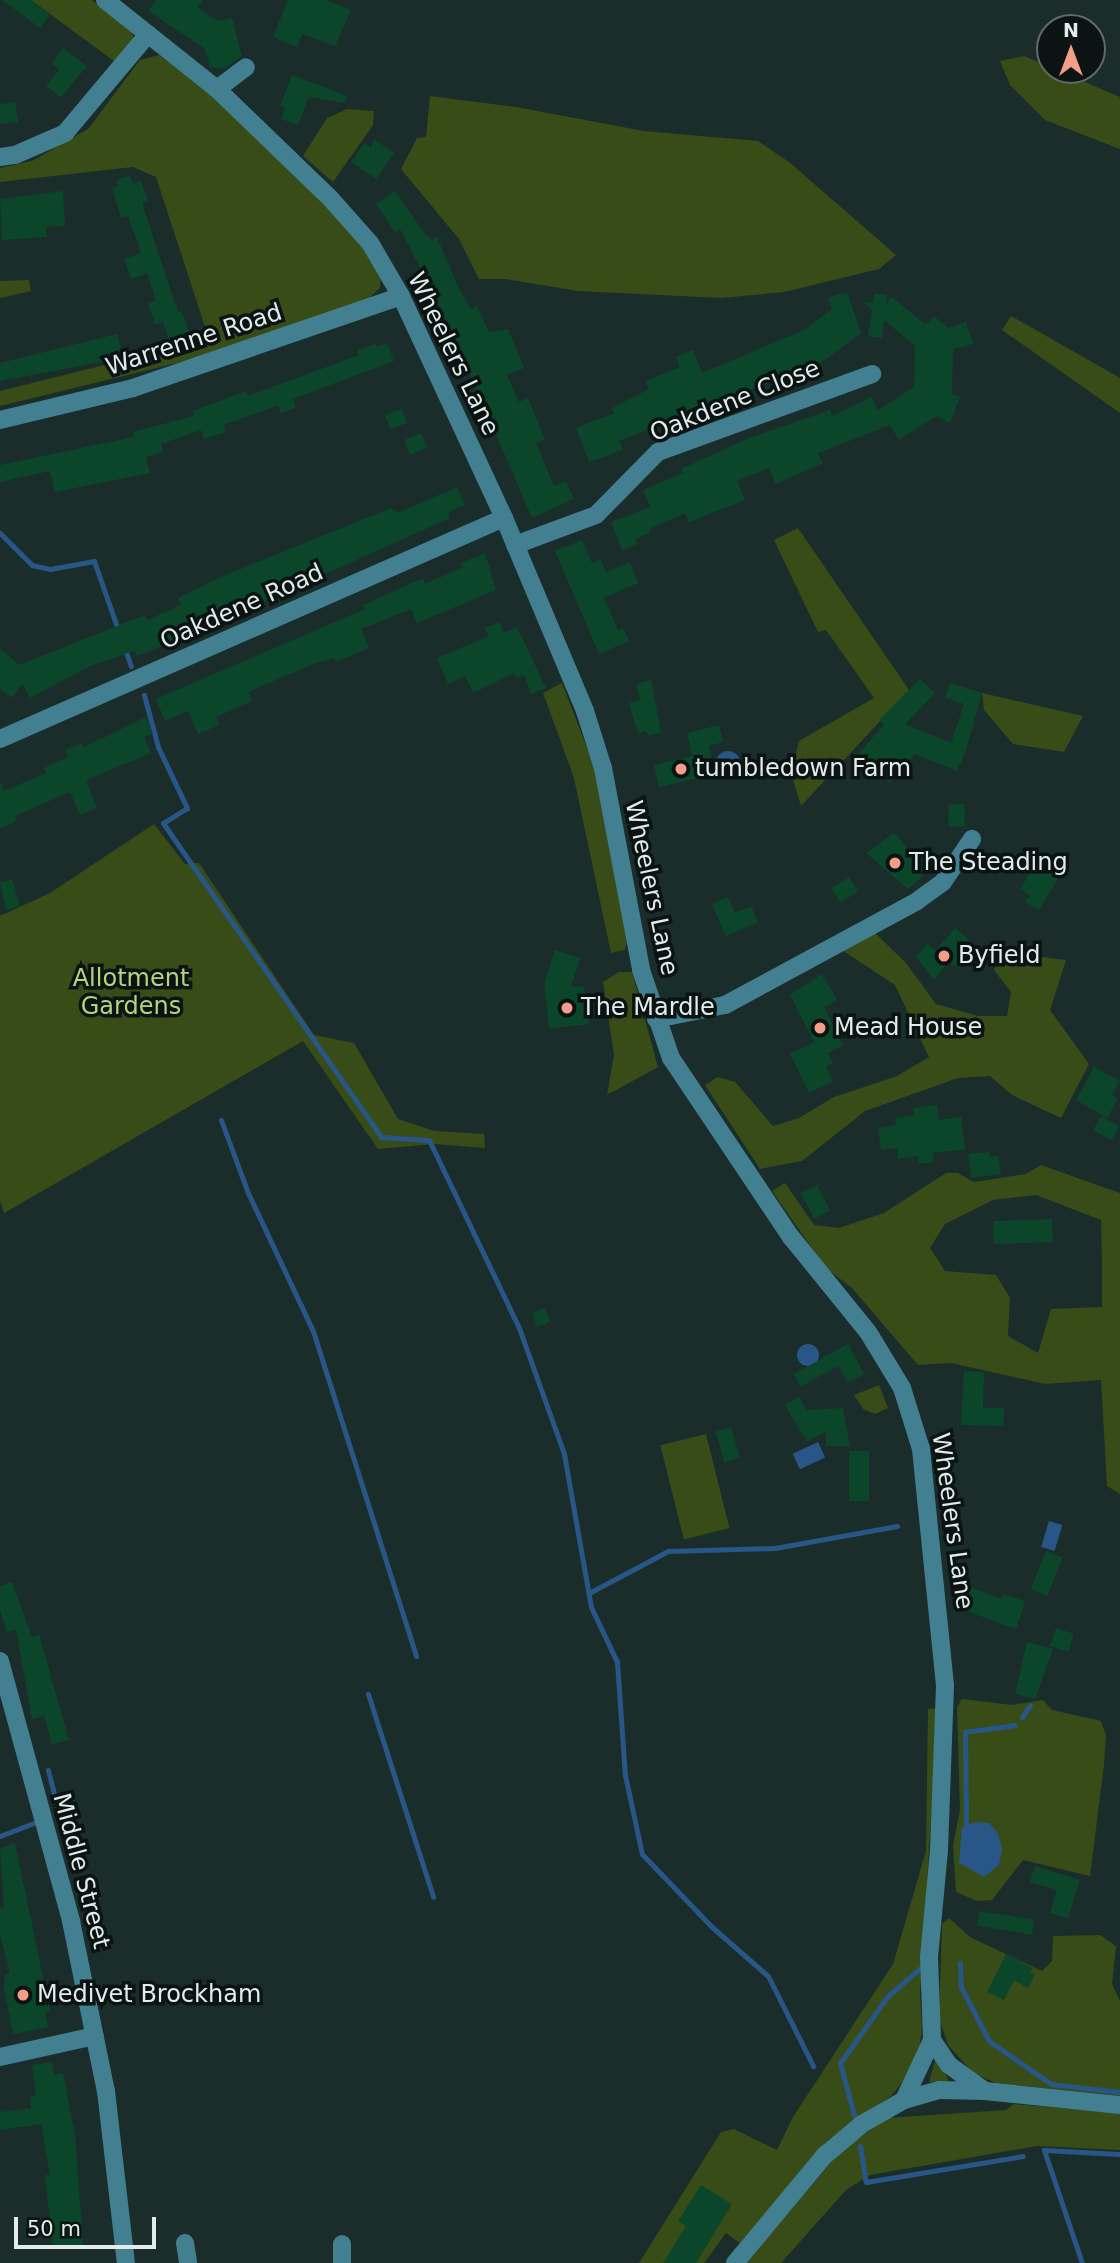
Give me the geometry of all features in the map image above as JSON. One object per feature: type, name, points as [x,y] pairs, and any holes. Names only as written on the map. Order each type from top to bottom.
[{"type":"street","name":"Wheelers Lane","points":[[105,0],[217,89],[330,198],[370,243],[401,296],[504,518],[585,711],[603,768],[638,957],[656,1019],[686,1086],[791,1237],[868,1332],[902,1388],[921,1449],[945,1686],[939,1850],[929,1958],[932,2040],[904,2100]]},
{"type":"street","points":[[0,157],[15,155],[65,132],[148,34]]},
{"type":"street","points":[[217,89],[246,67]]},
{"type":"street","name":"Warrenne Road","points":[[0,420],[133,388],[401,296]]},
{"type":"street","name":"Oakdene Close","points":[[515,545],[596,515],[658,452],[872,374]]},
{"type":"street","name":"Oakdene Road","points":[[0,738],[504,518]]},
{"type":"street","points":[[656,1019],[725,1005],[917,901],[943,882],[972,839]]},
{"type":"street","name":"Middle Street","points":[[0,1661],[71,1921],[107,2101],[126,2263]]},
{"type":"street","points":[[0,2057],[95,2036]]},
{"type":"street","points":[[932,2040],[949,2065],[985,2091]]},
{"type":"street","points":[[735,2263],[824,2156],[862,2123],[904,2100],[939,2090],[985,2091],[1120,2105]]},
{"type":"street","points":[[185,2243],[188,2263]]},
{"type":"street","points":[[342,2244],[342,2263]]},
{"type":"green space","points":[[31,0],[92,0],[131,30],[134,39],[118,64]]},
{"type":"green space","points":[[159,55],[220,100],[296,174],[363,246],[381,276],[380,288],[369,298],[214,354],[0,406],[0,391],[209,339],[156,177],[133,167],[0,182],[0,168],[32,161],[88,129],[140,60]]},
{"type":"green space","points":[[1024,56],[1036,61],[1036,84],[1090,84],[1120,97],[1120,149],[1045,120],[1010,85],[1000,61]]},
{"type":"green space","points":[[430,96],[516,107],[644,131],[758,141],[789,162],[896,255],[879,269],[784,292],[721,298],[578,291],[505,279],[479,279],[459,239],[401,169],[417,138],[426,137]]},
{"type":"green space","points":[[347,109],[374,111],[373,125],[333,182],[303,156],[327,118]]},
{"type":"green space","points":[[29,280],[31,291],[0,298],[0,281]]},
{"type":"green space","points":[[1011,316],[1120,378],[1120,413],[1002,330]]},
{"type":"green space","points":[[798,528],[909,690],[801,806],[791,773],[799,741],[874,698],[826,630],[818,632],[774,540]]},
{"type":"green space","points":[[562,683],[595,769],[627,940],[625,950],[611,953],[574,778],[543,693]]},
{"type":"green space","points":[[982,693],[1083,716],[1064,752],[1013,744],[984,710]]},
{"type":"green space","name":"Allotment Gardens","points":[[154,824],[185,864],[199,863],[314,1035],[354,1043],[398,1119],[434,1131],[484,1134],[485,1148],[435,1144],[378,1149],[303,1041],[4,1213],[0,1201],[0,916],[50,893]]},
{"type":"green space","points":[[874,932],[906,963],[936,1004],[978,1016],[1007,1016],[1011,992],[994,970],[1001,952],[1066,960],[1050,1010],[1089,1064],[1061,1118],[1012,1095],[990,1076],[958,1078],[865,1111],[802,1161],[760,1169],[705,1085],[718,1077],[735,1082],[773,1126],[799,1118],[834,1097],[897,1076],[929,1057],[895,985],[842,950]]},
{"type":"green space","points":[[619,972],[632,972],[658,1067],[607,1095],[614,1055],[603,982]]},
{"type":"green space","points":[[1041,1165],[1120,1193],[1120,1494],[1107,1486],[1101,1380],[1045,1384],[951,1363],[918,1365],[852,1288],[826,1268],[772,1191],[785,1183],[814,1225],[839,1228],[884,1213],[946,1173],[958,1173],[974,1182],[1026,1174]],"holes":[[[1036,1195],[1101,1220],[1102,1307],[1051,1309],[1038,1353],[1008,1336],[1010,1298],[996,1275],[945,1271],[930,1248],[945,1224],[993,1200]]]},
{"type":"green space","points":[[879,1385],[888,1408],[875,1414],[863,1409],[854,1395]]},
{"type":"green space","points":[[706,1434],[729,1528],[684,1539],[660,1445]]},
{"type":"green space","points":[[962,1699],[1012,1705],[1043,1700],[1052,1710],[1101,1721],[1106,1736],[1104,1765],[1090,1876],[1023,1860],[992,1900],[977,1901],[956,1892],[953,1845],[960,1810],[957,1707]]},
{"type":"green space","points":[[938,1708],[920,1994],[922,2028],[919,2054],[908,2075],[891,2096],[828,2140],[740,2243],[726,2233],[704,2263],[639,2263],[721,2132],[734,2129],[777,2150],[793,2117],[893,1964],[926,1851],[928,1709]]},
{"type":"green space","points":[[949,1918],[970,1937],[1042,1971],[1052,1961],[1053,1936],[1100,1935],[1116,1946],[1112,1984],[1120,2001],[1120,2096],[996,2083],[973,2073],[948,2045],[939,2018],[942,1924]]},
{"type":"green space","points":[[935,2060],[940,2061],[949,2081],[929,2082]]},
{"type":"green space","points":[[1014,2104],[1120,2113],[1120,2150],[1037,2146],[870,2175],[846,2190],[781,2263],[746,2263],[840,2152],[886,2118],[1006,2110]]},
{"type":"water","points":[[728,751],[736,755],[740,763],[736,771],[728,775],[720,771],[716,763],[720,755]]},
{"type":"water","points":[[808,1344],[816,1347],[819,1355],[816,1363],[808,1366],[800,1363],[797,1355],[800,1347]]},
{"type":"water","points":[[818,1442],[825,1457],[800,1469],[793,1454]]},
{"type":"water","points":[[1049,1521],[1062,1525],[1054,1551],[1041,1547]]},
{"type":"water","points":[[977,1822],[989,1823],[998,1833],[1002,1849],[999,1865],[984,1877],[959,1863],[962,1827]]},
{"type":"building","points":[[2,0],[31,0],[50,14],[40,28]]},
{"type":"building","points":[[156,0],[203,0],[198,8],[218,21],[232,18],[242,56],[225,68],[210,67],[205,49],[149,11]]},
{"type":"building","points":[[288,0],[325,0],[351,10],[335,46],[302,34],[297,47],[273,37]]},
{"type":"building","points":[[63,48],[87,66],[61,97],[46,86],[59,69],[52,64]]},
{"type":"building","points":[[292,75],[347,96],[345,103],[309,97],[298,125],[281,119],[285,108],[280,106]]},
{"type":"building","points":[[15,102],[18,122],[0,124],[0,104]]},
{"type":"building","points":[[374,139],[394,153],[376,179],[351,162],[364,143],[371,148]]},
{"type":"building","points":[[130,176],[133,184],[141,181],[148,201],[142,203],[178,312],[182,311],[189,333],[185,335],[188,344],[172,349],[163,322],[155,325],[148,303],[156,300],[147,273],[131,279],[124,259],[141,253],[128,216],[121,218],[112,188],[118,186],[116,180]]},
{"type":"building","points":[[63,191],[65,226],[46,227],[47,237],[2,240],[0,199]]},
{"type":"building","points":[[395,191],[425,234],[432,240],[437,237],[459,289],[471,309],[477,306],[489,332],[508,329],[524,368],[507,375],[519,402],[528,398],[545,439],[536,443],[554,486],[566,481],[574,499],[532,518],[489,418],[484,420],[471,392],[477,389],[433,293],[400,229],[395,232],[376,204]]},
{"type":"building","points":[[847,292],[861,333],[822,362],[619,441],[623,450],[589,462],[576,428],[614,413],[612,408],[649,389],[646,381],[680,367],[676,357],[693,350],[702,373],[804,330],[832,309],[828,298]]},
{"type":"building","points":[[874,294],[887,295],[886,304],[892,297],[926,325],[934,316],[948,328],[966,322],[973,344],[953,349],[952,394],[960,397],[950,423],[936,416],[899,440],[890,425],[818,453],[823,463],[776,484],[769,468],[737,481],[745,500],[689,522],[685,513],[649,529],[650,533],[635,539],[637,544],[622,550],[611,522],[650,507],[643,490],[683,473],[681,469],[749,438],[830,410],[832,416],[872,397],[878,410],[914,387],[915,346],[884,320],[882,338],[868,336],[872,310],[862,301],[873,303]]},
{"type":"building","points":[[117,334],[123,358],[0,381],[0,363]]},
{"type":"building","points":[[376,343],[377,347],[387,343],[394,361],[293,399],[296,407],[281,413],[278,405],[224,425],[226,432],[204,439],[201,430],[161,444],[163,452],[146,457],[150,473],[55,492],[50,471],[0,482],[0,465],[134,437],[133,432],[194,416],[193,411],[246,391],[248,396],[359,355],[357,350]]},
{"type":"building","points":[[402,409],[407,423],[390,429],[385,415]]},
{"type":"building","points":[[421,433],[427,448],[410,455],[404,440]]},
{"type":"building","points":[[457,487],[465,505],[448,513],[450,518],[194,633],[137,656],[134,651],[90,666],[30,698],[23,684],[11,698],[0,688],[0,648],[19,665],[145,615],[147,620],[181,605],[178,598],[216,579],[391,508],[398,513]]},
{"type":"building","points":[[582,540],[592,563],[600,559],[606,572],[630,562],[638,583],[604,598],[618,630],[623,628],[629,641],[599,654],[555,551]]},
{"type":"building","points":[[485,553],[496,590],[417,623],[411,609],[361,629],[369,648],[336,662],[334,658],[313,664],[248,692],[252,701],[216,717],[219,725],[198,734],[188,711],[165,721],[156,699],[365,609],[363,605],[423,578],[425,584],[463,567],[461,563]]},
{"type":"building","points":[[500,622],[504,633],[517,627],[546,688],[531,694],[524,675],[516,678],[514,673],[473,693],[465,676],[448,684],[437,658],[489,636],[485,628]]},
{"type":"building","points":[[920,679],[935,693],[905,724],[951,743],[964,704],[945,698],[950,683],[982,693],[966,750],[957,771],[915,754],[890,783],[857,755],[884,725],[879,720]]},
{"type":"building","points":[[651,680],[661,732],[648,736],[646,731],[638,734],[629,703],[640,700],[636,684]]},
{"type":"building","points":[[146,717],[153,733],[144,737],[151,753],[86,780],[97,808],[80,815],[70,792],[15,816],[17,821],[0,829],[0,781],[4,791],[46,773],[44,768],[68,757],[65,750],[82,743],[84,747]]},
{"type":"building","name":"tumbledown Farm","points":[[719,725],[723,742],[709,746],[716,774],[659,787],[654,765],[692,756],[687,733]]},
{"type":"building","points":[[964,804],[965,826],[949,827],[948,805]]},
{"type":"building","name":"The Steading","points":[[894,833],[918,860],[913,865],[923,876],[908,889],[866,853]]},
{"type":"building","points":[[1046,861],[1063,871],[1039,910],[1025,902],[1030,895],[1020,889],[1037,862],[1043,866]]},
{"type":"building","points":[[849,877],[858,891],[841,903],[831,888]]},
{"type":"building","points":[[12,879],[20,906],[6,910],[0,883]]},
{"type":"building","points":[[728,897],[735,913],[751,906],[758,922],[726,936],[712,904]]},
{"type":"building","name":"Byfield","points":[[955,928],[969,940],[963,947],[972,955],[959,969],[949,961],[934,980],[916,957],[927,944],[935,951]]},
{"type":"building","name":"The Mardle","points":[[555,950],[580,958],[571,987],[584,986],[589,1024],[549,1029],[544,984]]},
{"type":"building","name":"Mead House","points":[[822,974],[837,1000],[824,1007],[843,1045],[828,1053],[833,1063],[826,1067],[833,1081],[809,1093],[790,1054],[814,1042],[790,995]]},
{"type":"building","points":[[1094,1067],[1120,1081],[1112,1095],[1118,1099],[1107,1118],[1076,1100]]},
{"type":"building","points":[[937,1105],[939,1120],[961,1117],[965,1149],[933,1153],[934,1162],[918,1164],[917,1156],[898,1159],[897,1148],[881,1150],[878,1128],[896,1125],[895,1118],[914,1115],[913,1108]]},
{"type":"building","points":[[1101,1116],[1119,1126],[1112,1140],[1093,1130]]},
{"type":"building","points":[[989,1152],[989,1157],[998,1156],[1001,1174],[971,1178],[968,1154]]},
{"type":"building","points":[[817,1185],[830,1211],[814,1219],[801,1193]]},
{"type":"building","points":[[1052,1219],[1053,1242],[994,1244],[993,1221]]},
{"type":"building","points":[[545,1308],[550,1322],[537,1327],[532,1313]]},
{"type":"building","points":[[848,1344],[864,1374],[848,1383],[838,1366],[800,1387],[794,1374]]},
{"type":"building","points":[[964,1371],[984,1372],[983,1408],[1004,1408],[1003,1426],[961,1425]]},
{"type":"building","points":[[799,1397],[807,1410],[843,1408],[850,1446],[826,1446],[826,1431],[807,1442],[785,1405]]},
{"type":"building","points":[[731,1427],[740,1458],[724,1462],[716,1431]]},
{"type":"building","points":[[849,1451],[869,1451],[869,1501],[849,1501]]},
{"type":"building","points":[[1046,1551],[1063,1558],[1047,1596],[1031,1589]]},
{"type":"building","points":[[12,1582],[32,1637],[39,1634],[69,1740],[52,1744],[44,1716],[32,1719],[16,1630],[7,1632],[0,1609],[0,1586]]},
{"type":"building","points":[[969,1587],[1002,1599],[1003,1594],[1025,1601],[1016,1629],[961,1609]]},
{"type":"building","points":[[1056,1628],[1074,1634],[1068,1652],[1050,1646]]},
{"type":"building","points":[[1027,1642],[1053,1649],[1035,1699],[1015,1694]]},
{"type":"building","points":[[15,1843],[50,2011],[45,2012],[48,2027],[13,2034],[4,1989],[5,1974],[10,1973],[0,1934],[0,1909],[4,1908],[0,1849]]},
{"type":"building","points":[[1035,1866],[1080,1880],[1068,1918],[1050,1913],[1057,1890],[1030,1882]]},
{"type":"building","points":[[979,1911],[1034,1920],[1032,1935],[977,1926]]},
{"type":"building","points":[[1006,1954],[1033,1968],[1030,1972],[1035,1974],[1028,1988],[1014,1980],[1004,2000],[987,1992]]},
{"type":"building","points":[[52,2062],[54,2075],[63,2073],[75,2135],[83,2245],[53,2248],[45,2175],[50,2175],[41,2124],[0,2130],[0,2112],[31,2108],[30,2097],[36,2096],[32,2065]]},
{"type":"building","points":[[701,2185],[732,2204],[696,2263],[663,2263],[686,2226],[678,2221]]},
{"type":"waterway","points":[[0,533],[32,565],[50,569],[94,561],[118,630]]},
{"type":"waterway","points":[[125,649],[131,666]]},
{"type":"waterway","points":[[144,695],[158,747],[187,808],[163,823],[381,1137],[429,1140],[519,1328],[564,1454],[591,1607],[617,1662],[625,1775],[642,1854],[712,1927],[768,1976],[813,2066]]},
{"type":"waterway","points":[[221,1120],[248,1193],[313,1331],[416,1656]]},
{"type":"waterway","points":[[589,1593],[668,1551],[775,1548],[897,1526]]},
{"type":"waterway","points":[[368,1694],[433,1897]]},
{"type":"waterway","points":[[1022,1717],[1030,1705]]},
{"type":"waterway","points":[[966,1824],[965,1732],[1015,1725]]},
{"type":"waterway","points":[[48,1770],[66,1841]]},
{"type":"waterway","points":[[0,1836],[36,1822]]},
{"type":"waterway","points":[[960,1963],[961,1987],[989,2041],[1051,2084],[1120,2092]]},
{"type":"waterway","points":[[854,2115],[840,2063],[887,1997],[919,1969]]},
{"type":"waterway","points":[[860,2146],[866,2182],[1023,2156]]},
{"type":"waterway","points":[[1082,2263],[1044,2150],[1120,2154]]},
{"type":"place","name":"tumbledown Farm","points":[[681,769]]},
{"type":"place","name":"The Steading","points":[[895,863]]},
{"type":"place","name":"Byfield","points":[[944,956]]},
{"type":"place","name":"The Mardle","points":[[567,1008]]},
{"type":"place","name":"Mead House","points":[[820,1028]]},
{"type":"place","name":"Medivet Brockham","points":[[23,1995]]}]
